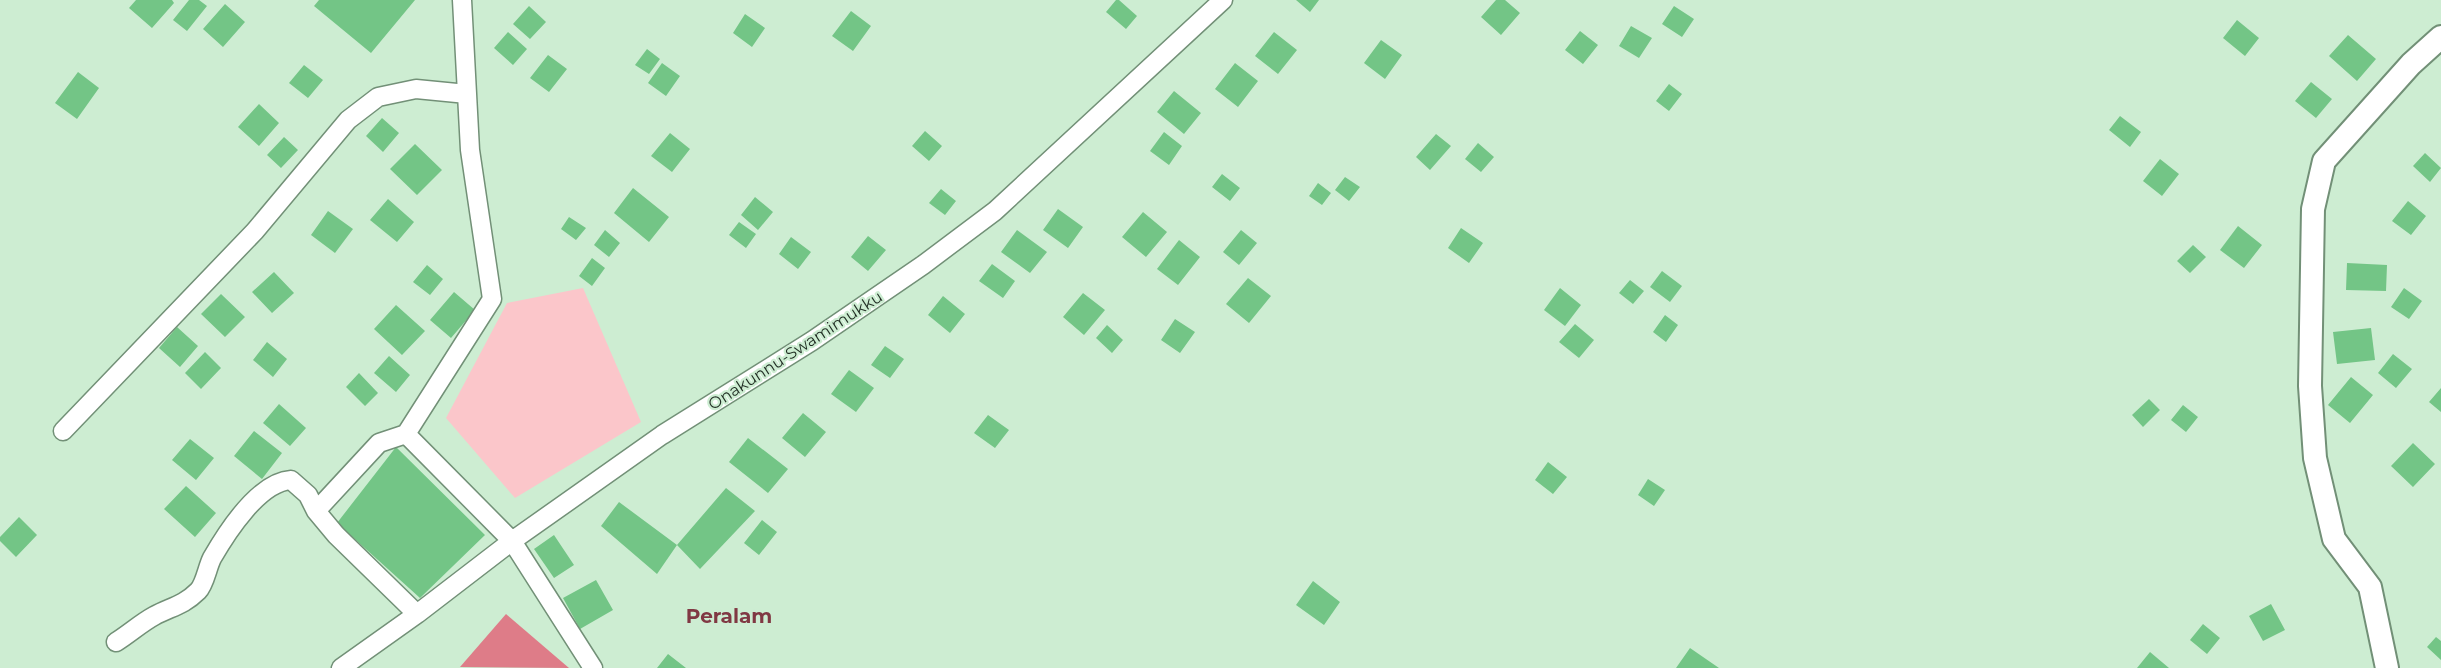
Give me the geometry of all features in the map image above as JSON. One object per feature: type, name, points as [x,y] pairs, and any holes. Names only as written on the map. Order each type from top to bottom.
[{"type":"main road","points":[[2387,668],[2370,587],[2334,539],[2315,458],[2310,386],[2313,209],[2324,161],[2411,64],[2441,37]]},
{"type":"street","points":[[316,512],[379,443],[406,434],[492,299],[470,150],[462,0]]},
{"type":"street","name":"Onakunnu-Swamimukku","points":[[341,668],[662,435],[840,322],[923,265],[995,211],[1223,0]]},
{"type":"street","points":[[63,431],[255,231],[348,120],[378,97],[416,89],[467,94]]},
{"type":"street","points":[[406,434],[513,541],[593,668]]},
{"type":"street","points":[[116,642],[154,616],[176,608],[200,590],[211,560],[237,519],[273,484],[291,480],[308,495],[316,512],[356,556],[417,614]]},
{"type":"shaded area","points":[[583,288],[641,422],[515,498],[446,418],[507,303]]},
{"type":"shaded area","points":[[506,614],[569,668],[460,667]]},
{"type":"building","points":[[136,0],[172,0],[174,3],[152,28],[129,8]]},
{"type":"building","points":[[189,0],[199,0],[207,6],[187,31],[173,20]]},
{"type":"building","points":[[319,0],[415,0],[371,53],[314,6]]},
{"type":"building","points":[[1116,0],[1119,0],[1137,16],[1126,29],[1106,12]]},
{"type":"building","points":[[1296,0],[1319,0],[1310,12]]},
{"type":"building","points":[[1496,0],[1505,0],[1520,13],[1501,35],[1481,17]]},
{"type":"building","points":[[225,4],[245,22],[223,47],[203,29]]},
{"type":"building","points":[[529,6],[546,22],[530,39],[513,24]]},
{"type":"building","points":[[1674,6],[1694,19],[1682,37],[1662,24]]},
{"type":"building","points":[[851,11],[871,26],[853,51],[832,36]]},
{"type":"building","points":[[745,14],[765,28],[752,47],[733,33]]},
{"type":"building","points":[[2237,20],[2259,38],[2245,56],[2223,38]]},
{"type":"building","points":[[1631,26],[1652,38],[1639,58],[1619,46]]},
{"type":"building","points":[[1580,31],[1598,45],[1583,64],[1565,50]]},
{"type":"building","points":[[508,32],[527,49],[513,65],[494,48]]},
{"type":"building","points":[[1274,32],[1297,50],[1278,74],[1255,56]]},
{"type":"building","points":[[2348,35],[2376,59],[2357,81],[2329,56]]},
{"type":"building","points":[[1381,40],[1402,55],[1385,79],[1364,63]]},
{"type":"building","points":[[647,49],[660,59],[649,74],[635,65]]},
{"type":"building","points":[[548,55],[567,69],[549,92],[530,78]]},
{"type":"building","points":[[662,63],[680,76],[666,96],[648,83]]},
{"type":"building","points":[[1235,63],[1258,81],[1238,107],[1215,89]]},
{"type":"building","points":[[304,65],[323,80],[308,98],[289,83]]},
{"type":"building","points":[[78,72],[99,88],[77,119],[55,103]]},
{"type":"building","points":[[2311,82],[2332,99],[2316,118],[2295,101]]},
{"type":"building","points":[[1669,84],[1682,94],[1669,111],[1656,101]]},
{"type":"building","points":[[1174,91],[1201,113],[1184,134],[1157,112]]},
{"type":"building","points":[[259,104],[279,123],[259,146],[238,127]]},
{"type":"building","points":[[2120,116],[2141,132],[2130,147],[2109,130]]},
{"type":"building","points":[[382,118],[399,133],[383,152],[366,136]]},
{"type":"building","points":[[925,131],[942,146],[929,161],[912,146]]},
{"type":"building","points":[[1164,132],[1182,146],[1169,165],[1150,151]]},
{"type":"building","points":[[670,133],[690,149],[672,172],[651,156]]},
{"type":"building","points":[[1436,134],[1451,146],[1430,170],[1416,157]]},
{"type":"building","points":[[284,137],[298,150],[281,168],[267,155]]},
{"type":"building","points":[[1478,143],[1494,157],[1481,172],[1465,159]]},
{"type":"building","points":[[415,144],[442,170],[417,195],[390,169]]},
{"type":"building","points":[[2425,153],[2441,168],[2430,182],[2413,166]]},
{"type":"building","points":[[2160,159],[2179,174],[2162,196],[2143,181]]},
{"type":"building","points":[[1222,174],[1240,188],[1230,201],[1212,187]]},
{"type":"building","points":[[1345,177],[1360,187],[1349,201],[1335,190]]},
{"type":"building","points":[[1318,183],[1331,193],[1322,205],[1309,196]]},
{"type":"building","points":[[633,188],[669,217],[649,242],[614,213]]},
{"type":"building","points":[[941,189],[956,201],[945,215],[929,203]]},
{"type":"building","points":[[755,197],[773,212],[758,230],[741,215]]},
{"type":"building","points":[[388,199],[414,222],[397,242],[370,220]]},
{"type":"building","points":[[2408,201],[2426,216],[2411,235],[2392,221]]},
{"type":"building","points":[[1058,209],[1083,227],[1068,248],[1043,230]]},
{"type":"building","points":[[328,211],[353,229],[335,253],[311,235]]},
{"type":"building","points":[[1143,212],[1167,232],[1146,257],[1122,237]]},
{"type":"building","points":[[569,217],[586,228],[576,240],[561,229]]},
{"type":"building","points":[[739,222],[756,234],[746,248],[729,235]]},
{"type":"building","points":[[2238,226],[2262,245],[2244,268],[2220,250]]},
{"type":"building","points":[[1461,228],[1483,243],[1469,263],[1448,248]]},
{"type":"building","points":[[605,230],[620,243],[609,257],[594,245]]},
{"type":"building","points":[[1017,230],[1047,252],[1030,273],[1001,252]]},
{"type":"building","points":[[1241,230],[1257,243],[1239,265],[1223,252]]},
{"type":"building","points":[[868,236],[886,250],[868,271],[851,257]]},
{"type":"building","points":[[791,237],[811,252],[798,269],[779,254]]},
{"type":"building","points":[[1179,240],[1200,257],[1178,285],[1157,269]]},
{"type":"building","points":[[2193,245],[2206,257],[2190,273],[2177,261]]},
{"type":"building","points":[[592,258],[605,268],[592,286],[579,276]]},
{"type":"building","points":[[2347,263],[2387,265],[2386,291],[2346,290]]},
{"type":"building","points":[[992,264],[1015,281],[1003,298],[979,281]]},
{"type":"building","points":[[427,265],[443,279],[430,295],[413,282]]},
{"type":"building","points":[[1662,271],[1682,286],[1670,302],[1650,287]]},
{"type":"building","points":[[274,272],[294,293],[272,313],[252,292]]},
{"type":"building","points":[[1248,278],[1271,296],[1249,323],[1226,304]]},
{"type":"building","points":[[1630,280],[1644,291],[1633,304],[1619,293]]},
{"type":"building","points":[[1560,288],[1581,305],[1565,326],[1544,310]]},
{"type":"building","points":[[2404,288],[2422,301],[2409,319],[2391,307]]},
{"type":"building","points":[[454,292],[475,310],[451,338],[430,320]]},
{"type":"building","points":[[1083,293],[1105,310],[1084,335],[1063,317]]},
{"type":"building","points":[[221,294],[245,317],[225,337],[201,314]]},
{"type":"building","points":[[943,296],[965,314],[950,333],[928,315]]},
{"type":"building","points":[[396,305],[425,331],[402,355],[374,329]]},
{"type":"building","points":[[1665,315],[1678,325],[1666,342],[1653,332]]},
{"type":"building","points":[[1175,319],[1195,332],[1180,353],[1161,340]]},
{"type":"building","points":[[1575,324],[1594,340],[1579,358],[1559,342]]},
{"type":"building","points":[[1107,325],[1123,340],[1112,353],[1096,338]]},
{"type":"building","points":[[177,327],[198,346],[180,367],[159,348]]},
{"type":"building","points":[[2371,328],[2375,360],[2337,364],[2333,332]]},
{"type":"building","points":[[267,342],[287,359],[273,377],[253,360]]},
{"type":"building","points":[[885,346],[904,359],[890,378],[871,365]]},
{"type":"building","points":[[205,352],[221,368],[201,389],[185,373]]},
{"type":"building","points":[[2393,354],[2412,369],[2396,388],[2378,373]]},
{"type":"building","points":[[389,356],[410,375],[396,392],[374,373]]},
{"type":"building","points":[[849,370],[874,388],[856,412],[831,394]]},
{"type":"building","points":[[359,373],[378,393],[365,406],[346,387]]},
{"type":"building","points":[[2351,377],[2373,395],[2350,423],[2328,405]]},
{"type":"building","points":[[2441,388],[2441,412],[2429,402]]},
{"type":"building","points":[[2149,399],[2160,410],[2143,427],[2132,415]]},
{"type":"building","points":[[279,404],[306,428],[290,446],[263,423]]},
{"type":"building","points":[[2183,405],[2198,417],[2186,432],[2171,420]]},
{"type":"building","points":[[803,413],[826,432],[805,457],[782,438]]},
{"type":"building","points":[[988,415],[1009,430],[995,448],[974,433]]},
{"type":"building","points":[[254,431],[282,453],[262,479],[234,456]]},
{"type":"building","points":[[748,438],[788,469],[768,493],[729,462]]},
{"type":"building","points":[[190,439],[214,458],[196,480],[172,460]]},
{"type":"building","points":[[2413,443],[2435,464],[2413,487],[2391,466]]},
{"type":"building","points":[[396,447],[485,535],[420,598],[337,523]]},
{"type":"building","points":[[1548,462],[1567,477],[1553,494],[1535,480]]},
{"type":"building","points":[[1648,479],[1665,490],[1654,506],[1638,495]]},
{"type":"building","points":[[186,486],[216,513],[195,537],[164,509]]},
{"type":"building","points":[[726,488],[755,511],[700,569],[677,545]]},
{"type":"building","points":[[619,502],[677,545],[657,574],[601,526]]},
{"type":"building","points":[[19,517],[37,535],[16,557],[0,541],[0,537]]},
{"type":"building","points":[[762,520],[777,532],[759,555],[744,543]]},
{"type":"building","points":[[554,535],[574,565],[554,578],[534,549]]},
{"type":"building","points":[[596,580],[613,610],[580,629],[563,598]]},
{"type":"building","points":[[1313,581],[1340,602],[1324,625],[1296,605]]},
{"type":"building","points":[[2271,604],[2285,630],[2263,641],[2249,616]]},
{"type":"building","points":[[2203,624],[2220,638],[2207,654],[2190,640]]},
{"type":"building","points":[[2436,637],[2441,641],[2441,660],[2427,647]]},
{"type":"building","points":[[1690,648],[1719,668],[1676,668]]},
{"type":"building","points":[[2150,652],[2169,668],[2137,668]]},
{"type":"building","points":[[668,654],[686,668],[657,668]]},
{"type":"district","name":"Peralam","points":[[729,616]]}]
